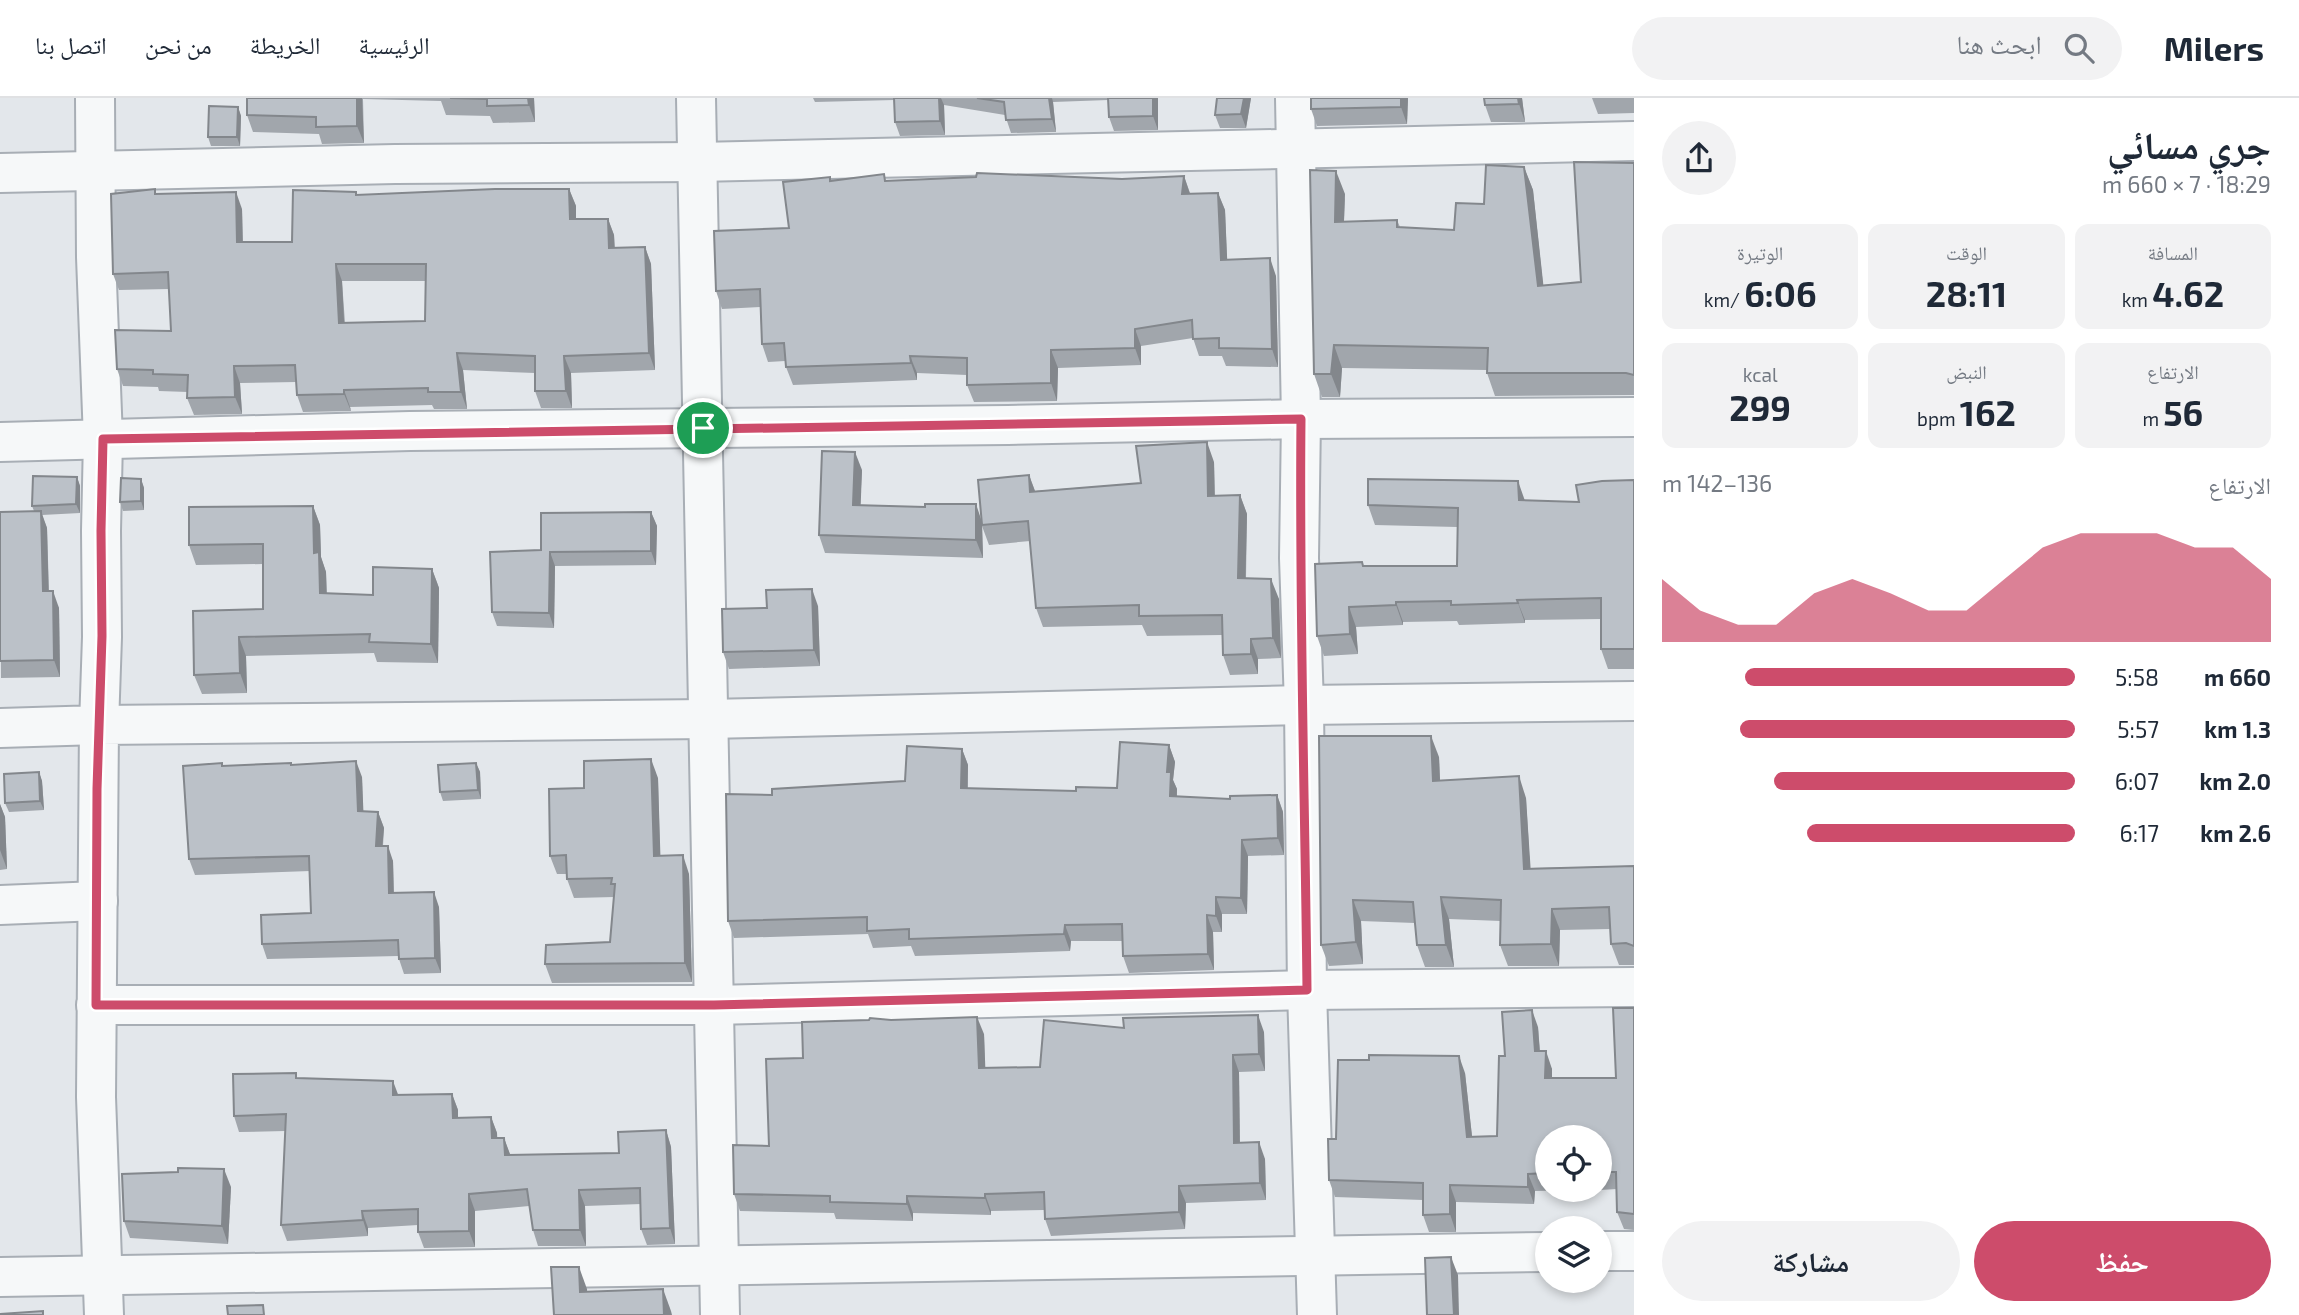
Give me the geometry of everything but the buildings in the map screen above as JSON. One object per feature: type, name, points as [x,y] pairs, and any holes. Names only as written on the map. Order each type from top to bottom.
[{"type":"street","points":[[95,98],[96,257],[103,439],[96,1005],[98,1184],[104,1315]]},
{"type":"street","points":[[696,98],[720,1315]]},
{"type":"street","points":[[1295,98],[1301,419],[1299,558],[1304,705],[1307,990],[1317,1315]]},
{"type":"street","points":[[0,173],[395,164],[698,162],[1634,141]]},
{"type":"street","points":[[0,442],[410,431],[1634,417]]},
{"type":"street","points":[[0,728],[708,719],[1304,705],[1634,701]]},
{"type":"street","points":[[0,905],[98,901]]},
{"type":"street","points":[[96,1005],[714,1005],[1307,990],[1634,988]]},
{"type":"street","points":[[1612,1251],[1634,1251]]},
{"type":"street","points":[[0,1277],[1535,1252]]},
{"type":"route","points":[[1301,419],[1299,558],[1304,705],[1307,990],[714,1005],[96,1005],[103,439],[410,431],[703,428],[1301,419]]}]
